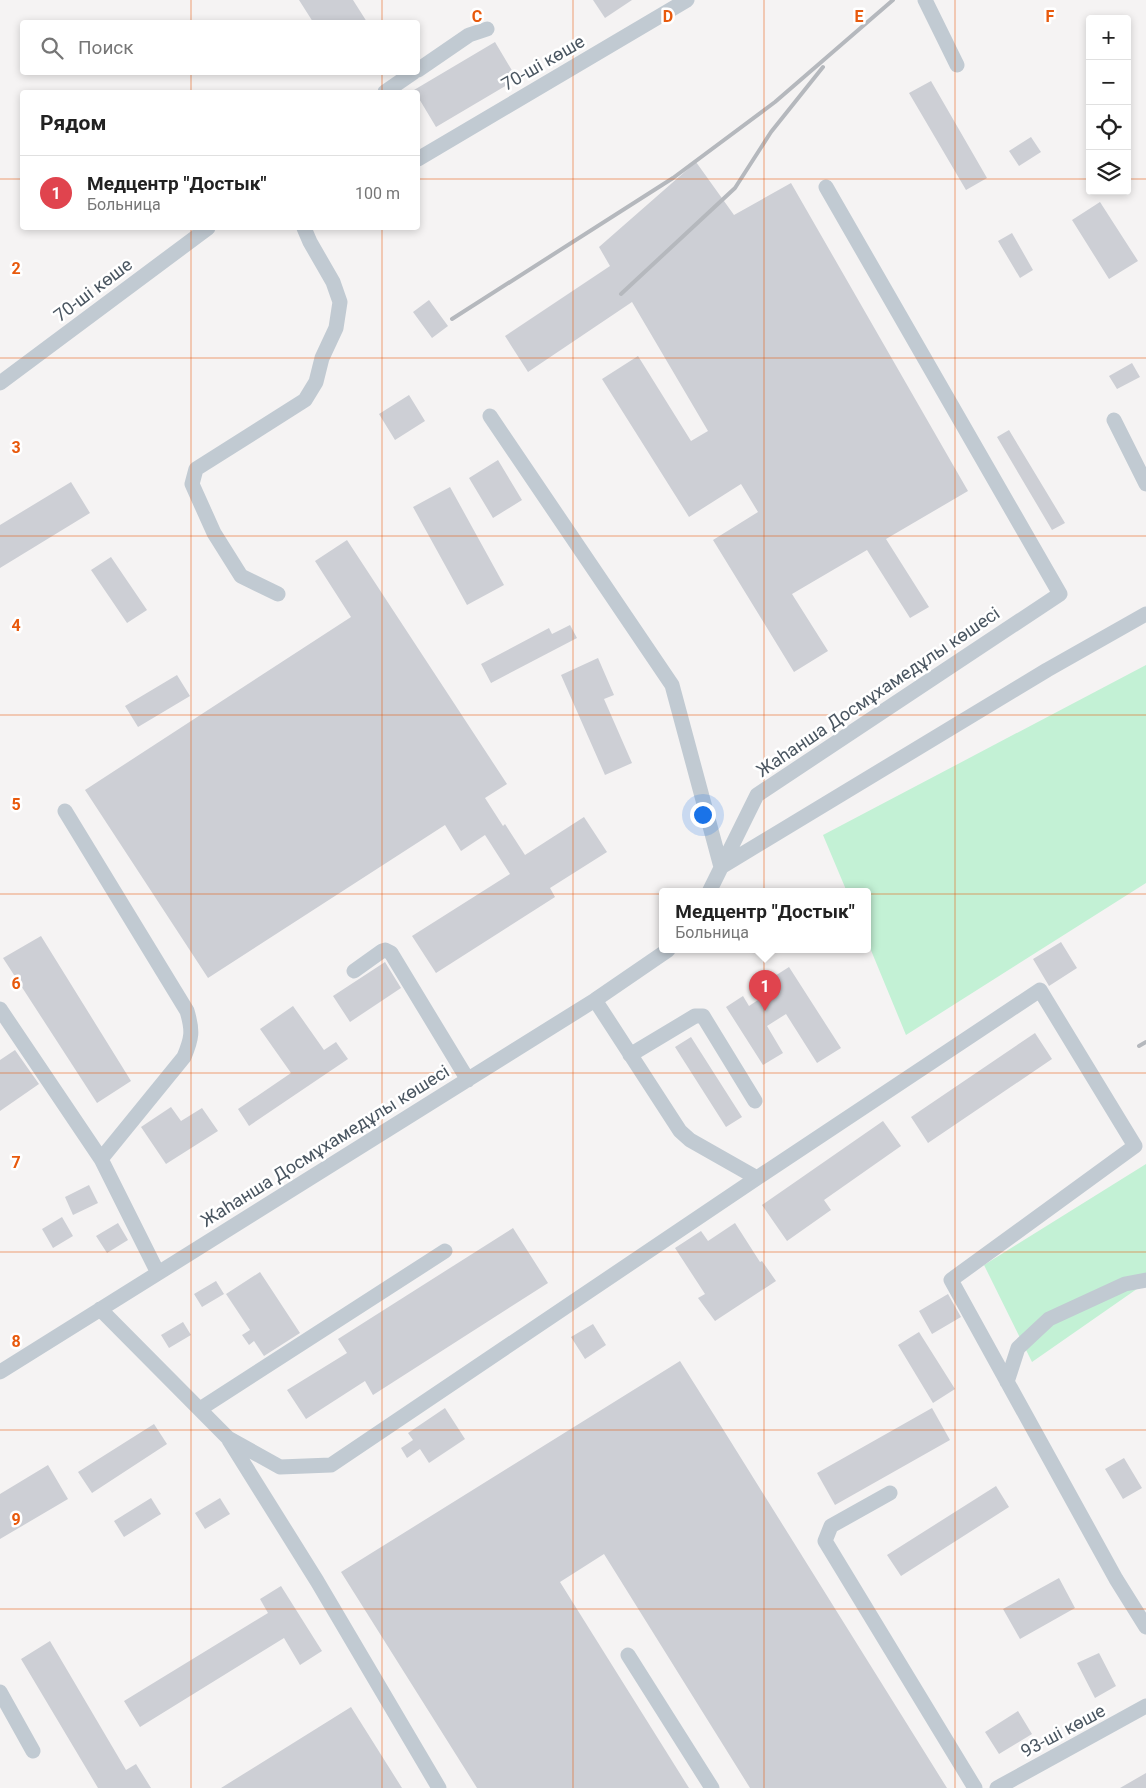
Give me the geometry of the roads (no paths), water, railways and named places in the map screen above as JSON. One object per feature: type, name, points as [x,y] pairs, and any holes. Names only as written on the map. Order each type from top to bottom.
[{"type":"street","name":"70-ші көше","points":[[420,157],[687,0]]},
{"type":"street","points":[[925,0],[957,65]]},
{"type":"street","points":[[420,69],[469,35],[487,29]]},
{"type":"street","points":[[388,90],[410,75]]},
{"type":"street","name":"Жаһанша Досмұхамедұлы көшесі","points":[[711,888],[757,794],[1060,594],[826,187]]},
{"type":"street","name":"70-ші көше","points":[[0,383],[205,230]]},
{"type":"street","points":[[278,594],[241,576],[214,533],[192,484],[196,469],[305,400],[316,382],[322,358],[336,328],[340,302],[333,282],[305,230]]},
{"type":"street","points":[[490,416],[672,685],[721,867],[1047,670],[1146,614]]},
{"type":"street","points":[[1114,420],[1146,484]]},
{"type":"street","points":[[65,811],[187,1011],[191,1024],[192,1040],[184,1057],[101,1159]]},
{"type":"street","points":[[354,971],[382,951],[385,950],[391,953],[468,1080]]},
{"type":"street","name":"Жаһанша Досмұхамедұлы көшесі","points":[[0,1372],[595,1000],[664,953]]},
{"type":"street","points":[[228,1438],[280,1467],[331,1465],[1040,990],[1141,1143],[951,1280],[1116,1579],[1146,1627]]},
{"type":"street","points":[[595,1000],[680,1131],[690,1140],[757,1178]]},
{"type":"street","points":[[0,1009],[101,1159],[158,1273]]},
{"type":"street","points":[[630,1055],[694,1016],[703,1016],[755,1101]]},
{"type":"street","points":[[200,1409],[445,1252]]},
{"type":"street","points":[[1007,1382],[1018,1348],[1049,1319],[1125,1284],[1146,1280]]},
{"type":"street","points":[[100,1309],[228,1438],[317,1581],[439,1788]]},
{"type":"street","points":[[890,1493],[831,1526],[825,1541],[975,1788]]},
{"type":"street","points":[[628,1655],[712,1788]]},
{"type":"street","points":[[0,1692],[33,1750]]},
{"type":"street","name":"93-ші көше","points":[[997,1788],[1146,1706]]},
{"type":"railway","points":[[452,319],[673,178],[775,102],[893,0]]},
{"type":"railway","points":[[621,294],[735,188],[771,132],[823,67]]},
{"type":"railway","points":[[1139,1046],[1146,1042]]},
{"type":"place","name":"Медцентр \"Достык\"","points":[[765,1011]]}]
